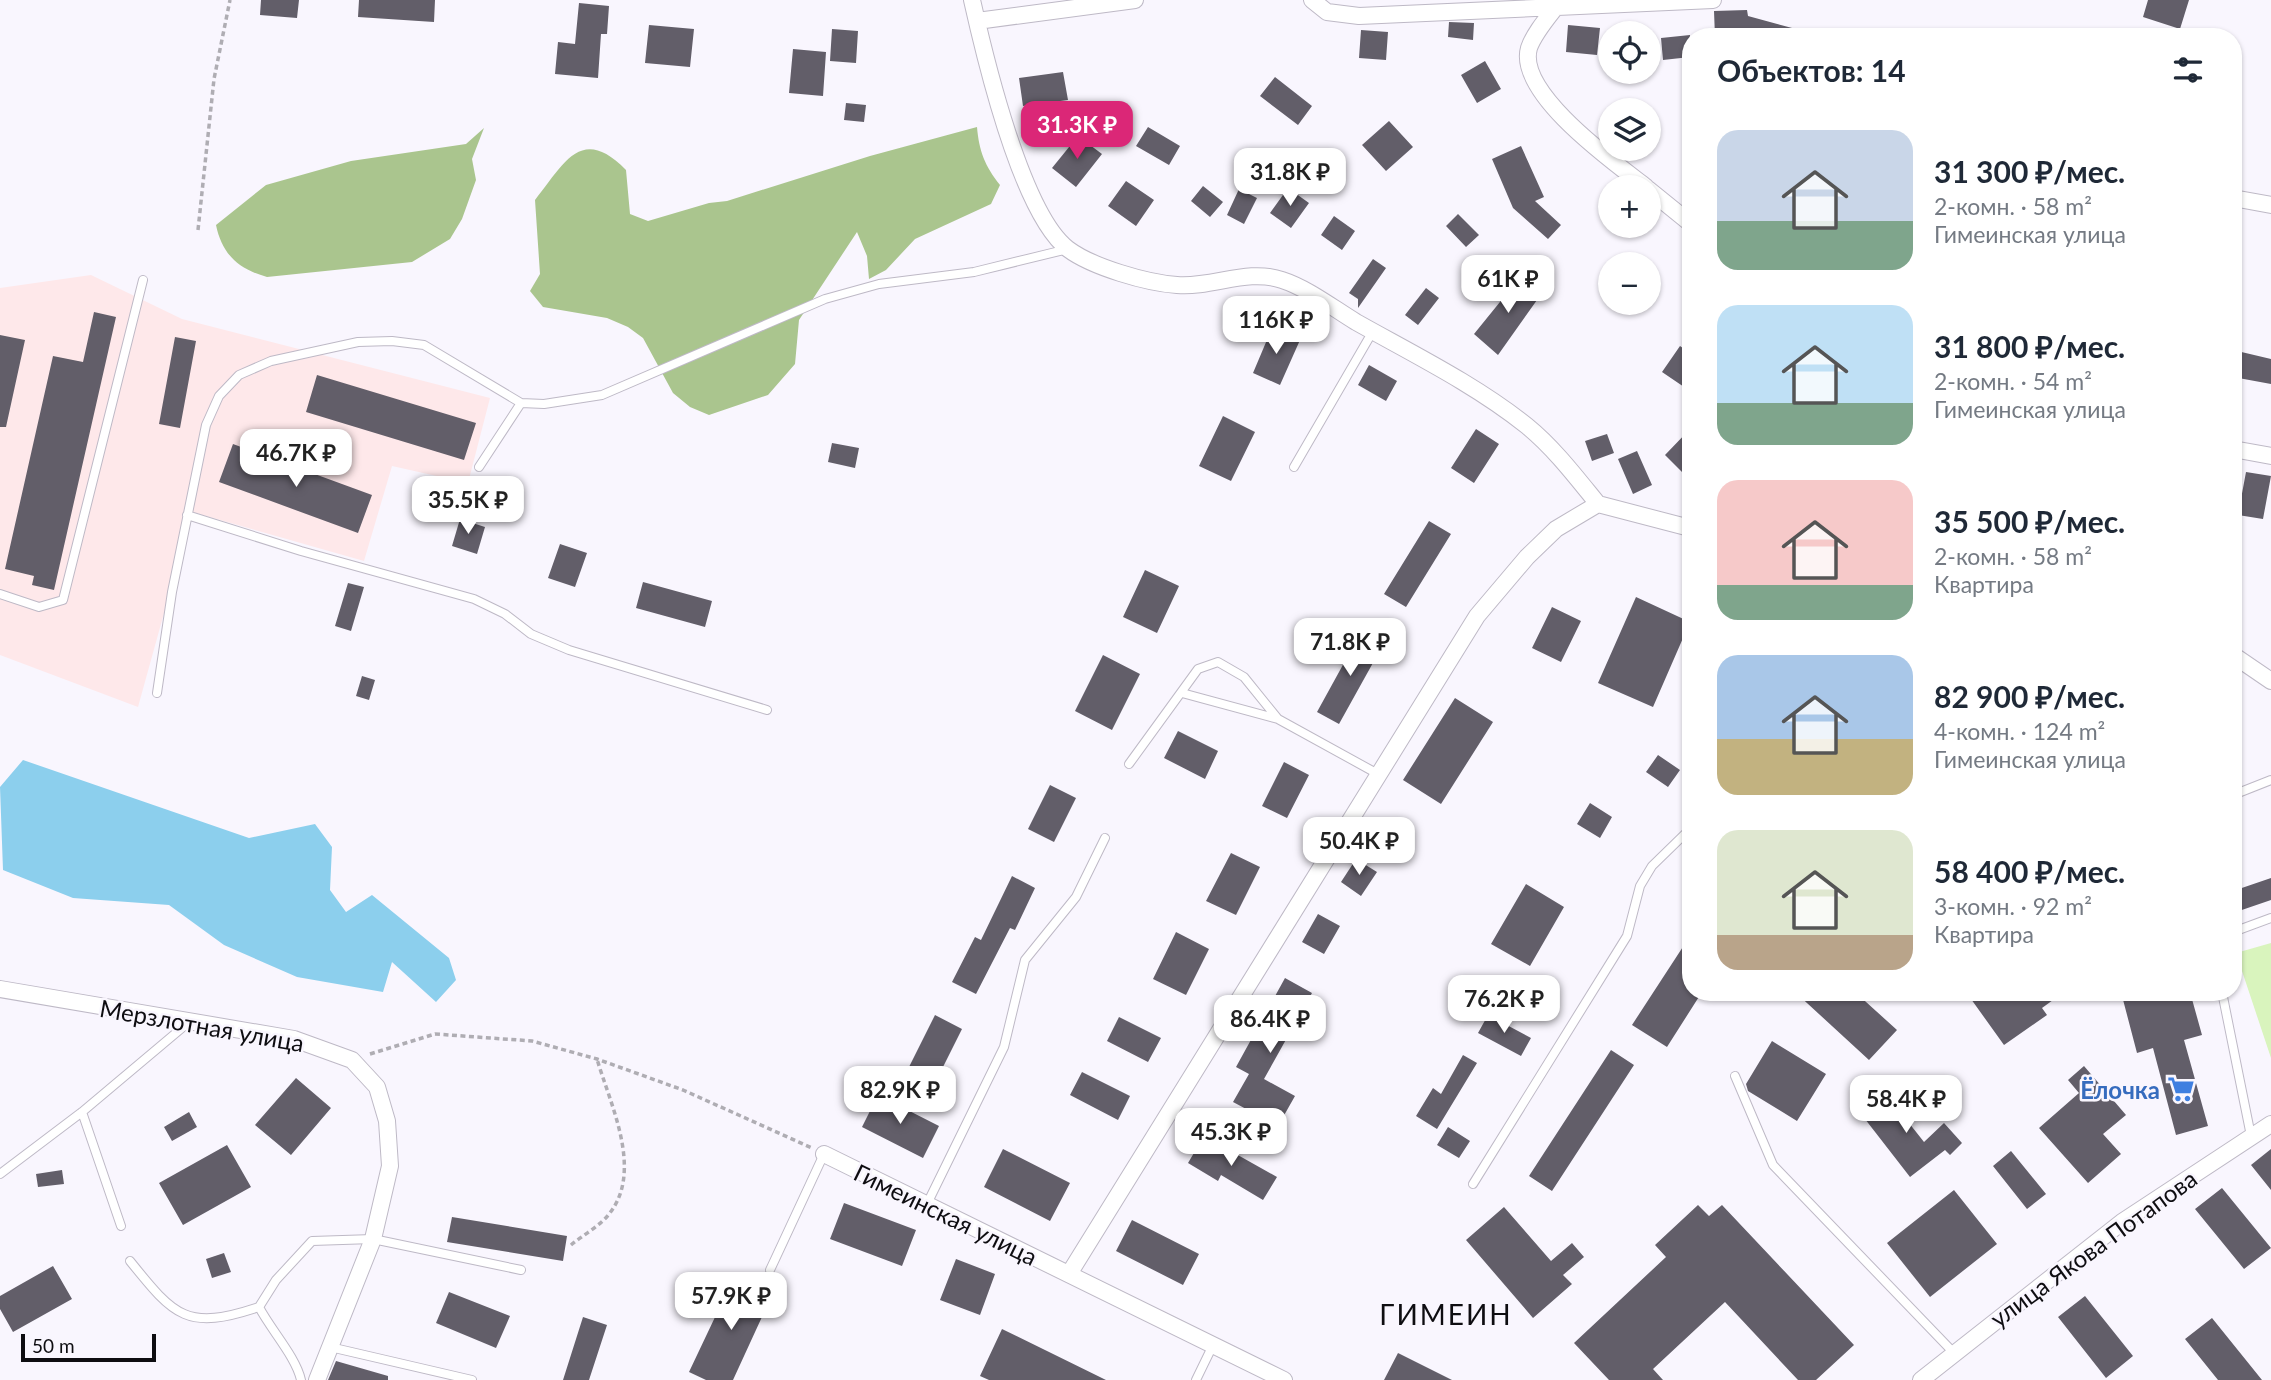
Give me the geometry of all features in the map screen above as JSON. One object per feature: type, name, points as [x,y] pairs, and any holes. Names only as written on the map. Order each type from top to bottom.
[{"type":"street","points":[[972,0],[1024,180],[1050,229],[1068,249],[1128,276],[1178,286],[1246,275],[1282,280],[1373,331],[1527,426],[1565,464],[1598,504],[1682,526]]},
{"type":"street","points":[[977,21],[1135,0]]},
{"type":"street","points":[[1312,0],[1327,12],[1359,16],[1558,4],[1713,0]]},
{"type":"street","points":[[1558,4],[1529,48],[1528,60],[1537,84],[1551,106],[1582,136],[1631,175]]},
{"type":"street","points":[[1661,199],[1682,216]]},
{"type":"street","points":[[2242,200],[2271,205]]},
{"type":"street","points":[[2242,451],[2271,456]]},
{"type":"street","name":"Гимеинская улица","points":[[1069,1274],[1477,616],[1527,557],[1556,530],[1598,504]]},
{"type":"street","points":[[2242,661],[2271,681]]},
{"type":"street","name":"Мерзлотная улица","points":[[0,989],[294,1039],[352,1060],[377,1087],[387,1121],[390,1166],[373,1239],[317,1380]]},
{"type":"street","name":"улица Якова Потапова","points":[[1921,1380],[1953,1352],[2122,1222],[2271,1124]]},
{"type":"street","name":"Гимеинская улица","points":[[824,1154],[1284,1380]]},
{"type":"lane","points":[[157,693],[187,515],[206,425],[219,396],[239,374],[271,360],[358,342],[392,341],[424,345],[521,403],[544,404],[602,395],[825,299],[879,284],[974,272],[1068,249]]},
{"type":"lane","points":[[0,594],[39,607],[63,600],[143,280]]},
{"type":"lane","points":[[1294,467],[1373,331]]},
{"type":"lane","points":[[479,467],[521,403]]},
{"type":"lane","points":[[187,515],[301,551],[474,599],[505,614],[531,634],[569,650],[767,710]]},
{"type":"lane","points":[[1129,764],[1198,669],[1217,662],[1244,677],[1278,719]]},
{"type":"lane","points":[[1182,693],[1278,719],[1378,774]]},
{"type":"lane","points":[[2242,791],[2271,780]]},
{"type":"lane","points":[[1473,1184],[1622,944],[1632,922],[1640,886],[1652,866],[1682,837]]},
{"type":"lane","points":[[927,1204],[1004,1047],[1025,960],[1076,897],[1105,838]]},
{"type":"lane","points":[[2242,929],[2271,918]]},
{"type":"lane","points":[[2224,1001],[2251,1136]]},
{"type":"lane","points":[[0,1174],[82,1112],[189,1022]]},
{"type":"lane","points":[[1735,1076],[1773,1165],[1953,1352]]},
{"type":"lane","points":[[82,1112],[121,1226]]},
{"type":"lane","points":[[770,1270],[824,1154]]},
{"type":"lane","points":[[130,1261],[156,1293],[184,1317],[224,1319],[259,1307],[276,1280],[312,1241],[373,1239],[521,1270]]},
{"type":"lane","points":[[259,1307],[272,1332],[299,1370],[301,1380]]},
{"type":"lane","points":[[1196,1380],[1213,1345]]},
{"type":"lane","points":[[330,1347],[472,1380]]},
{"type":"path","points":[[198,230],[214,79],[230,0]]},
{"type":"path","points":[[352,1060],[435,1034],[532,1041],[597,1059],[683,1090],[824,1154]]},
{"type":"path","points":[[571,1245],[609,1214],[621,1189],[624,1154],[597,1059]]},
{"type":"shaded area","points":[[91,275],[182,319],[490,398],[468,483],[392,466],[364,561],[192,512],[138,707],[0,655],[0,288]]},
{"type":"green space","points":[[977,127],[984,158],[1000,185],[991,204],[915,239],[886,270],[869,279],[867,256],[857,232],[799,320],[795,364],[768,395],[709,415],[690,407],[673,393],[643,338],[628,327],[607,318],[543,307],[530,291],[540,274],[535,200],[574,154],[597,150],[626,170],[630,214],[648,221],[709,203],[727,201],[870,156]]},
{"type":"green space","points":[[484,128],[472,159],[476,180],[462,219],[450,239],[412,262],[267,277],[240,265],[222,244],[216,225],[266,185],[351,161],[466,144]]},
{"type":"green space","points":[[2271,943],[2271,1058],[2242,971],[2242,951]]},
{"type":"water","points":[[23,760],[249,838],[315,824],[332,847],[330,890],[346,912],[372,895],[449,958],[456,980],[436,1002],[392,962],[383,992],[297,977],[224,945],[169,905],[73,898],[3,870],[0,787]]},
{"type":"building","points":[[261,0],[299,0],[297,18],[260,15]]},
{"type":"building","points":[[359,0],[435,0],[434,22],[358,17]]},
{"type":"building","points":[[2148,0],[2189,0],[2180,28],[2143,17]]},
{"type":"building","points":[[579,3],[609,6],[607,34],[601,34],[598,78],[555,74],[558,42],[575,44]]},
{"type":"building","points":[[1747,10],[1748,16],[1792,28],[1715,28],[1714,11]]},
{"type":"building","points":[[1449,22],[1474,23],[1473,40],[1448,37]]},
{"type":"building","points":[[649,25],[694,29],[690,67],[645,63]]},
{"type":"building","points":[[1568,25],[1598,28],[1597,55],[1566,52]]},
{"type":"building","points":[[832,29],[858,31],[856,63],[830,61]]},
{"type":"building","points":[[1361,30],[1388,32],[1386,60],[1359,58]]},
{"type":"building","points":[[1682,36],[1682,58],[1663,60],[1661,38]]},
{"type":"building","points":[[793,49],[826,52],[823,96],[789,93]]},
{"type":"building","points":[[1485,61],[1501,89],[1477,103],[1461,75]]},
{"type":"building","points":[[1063,72],[1068,100],[1023,106],[1019,78]]},
{"type":"building","points":[[1275,77],[1312,106],[1298,125],[1260,96]]},
{"type":"building","points":[[846,103],[866,105],[864,122],[844,120]]},
{"type":"building","points":[[1389,121],[1413,147],[1386,171],[1362,145]]},
{"type":"building","points":[[1148,127],[1180,146],[1169,165],[1136,146]]},
{"type":"building","points":[[1078,136],[1102,154],[1076,187],[1052,168]]},
{"type":"building","points":[[1521,146],[1544,197],[1535,201],[1561,225],[1548,239],[1513,208],[1492,159]]},
{"type":"building","points":[[1126,181],[1154,200],[1136,226],[1108,206]]},
{"type":"building","points":[[1203,186],[1223,202],[1210,217],[1191,201]]},
{"type":"building","points":[[1288,188],[1309,203],[1291,228],[1270,213]]},
{"type":"building","points":[[1239,189],[1257,198],[1244,224],[1227,215]]},
{"type":"building","points":[[1458,214],[1479,235],[1466,247],[1446,226]]},
{"type":"building","points":[[1334,216],[1355,231],[1342,250],[1321,235]]},
{"type":"building","points":[[1373,259],[1386,268],[1358,308],[1358,299],[1349,293]]},
{"type":"building","points":[[1521,276],[1542,293],[1498,355],[1474,334]]},
{"type":"building","points":[[1426,288],[1439,298],[1418,325],[1405,315]]},
{"type":"building","points":[[94,312],[116,317],[54,590],[32,585],[34,576],[5,569],[53,356],[83,362]]},
{"type":"building","points":[[1272,328],[1300,340],[1280,385],[1253,373]]},
{"type":"building","points":[[0,335],[25,340],[6,427],[0,427]]},
{"type":"building","points":[[175,337],[196,341],[180,428],[159,424]]},
{"type":"building","points":[[1680,346],[1682,347],[1682,386],[1662,372]]},
{"type":"building","points":[[2242,352],[2271,359],[2271,384],[2242,379]]},
{"type":"building","points":[[1369,365],[1397,381],[1386,401],[1358,385]]},
{"type":"building","points":[[317,375],[476,423],[464,460],[306,412]]},
{"type":"building","points":[[1223,416],[1255,432],[1231,481],[1199,466]]},
{"type":"building","points":[[1476,429],[1499,444],[1474,483],[1451,468]]},
{"type":"building","points":[[1607,434],[1614,453],[1592,461],[1585,441]]},
{"type":"building","points":[[1682,437],[1682,472],[1665,455]]},
{"type":"building","points":[[832,443],[859,448],[855,468],[828,462]]},
{"type":"building","points":[[233,444],[372,495],[358,533],[219,482]]},
{"type":"building","points":[[1637,451],[1652,485],[1633,494],[1618,459]]},
{"type":"building","points":[[2246,472],[2271,476],[2263,519],[2242,516]]},
{"type":"building","points":[[460,519],[485,527],[477,554],[452,546]]},
{"type":"building","points":[[1429,521],[1451,534],[1406,607],[1384,594]]},
{"type":"building","points":[[560,544],[587,553],[575,587],[548,578]]},
{"type":"building","points":[[1145,570],[1179,586],[1157,633],[1123,617]]},
{"type":"building","points":[[643,582],[712,601],[705,627],[636,608]]},
{"type":"building","points":[[348,583],[364,587],[351,631],[335,626]]},
{"type":"building","points":[[1636,597],[1682,618],[1682,640],[1653,707],[1598,683]]},
{"type":"building","points":[[1552,607],[1581,621],[1561,662],[1532,648]]},
{"type":"building","points":[[1361,632],[1384,643],[1339,724],[1317,712]]},
{"type":"building","points":[[1103,655],[1140,674],[1112,730],[1075,711]]},
{"type":"building","points":[[362,676],[375,680],[369,700],[356,696]]},
{"type":"building","points":[[1455,698],[1493,722],[1441,804],[1403,780]]},
{"type":"building","points":[[1178,731],[1218,751],[1205,779],[1164,758]]},
{"type":"building","points":[[1658,755],[1680,770],[1668,787],[1646,772]]},
{"type":"building","points":[[1284,762],[1309,775],[1287,818],[1262,806]]},
{"type":"building","points":[[1050,785],[1076,798],[1054,842],[1028,829]]},
{"type":"building","points":[[1590,803],[1612,817],[1600,838],[1577,824]]},
{"type":"building","points":[[1231,853],[1260,867],[1236,915],[1206,901]]},
{"type":"building","points":[[1356,859],[1377,872],[1361,896],[1341,882]]},
{"type":"building","points":[[1012,876],[1035,888],[1015,930],[1010,928],[976,994],[952,982],[975,937],[981,940]]},
{"type":"building","points":[[2271,878],[2271,900],[2242,910],[2242,888]]},
{"type":"building","points":[[1526,884],[1564,907],[1530,966],[1491,944]]},
{"type":"building","points":[[1318,914],[1340,926],[1324,954],[1302,942]]},
{"type":"building","points":[[1176,932],[1209,949],[1186,995],[1153,979]]},
{"type":"building","points":[[1682,948],[1682,1001],[1696,1001],[1667,1047],[1632,1025]]},
{"type":"building","points":[[1285,978],[1312,993],[1264,1079],[1295,1096],[1278,1126],[1233,1102],[1249,1074],[1236,1067]]},
{"type":"building","points":[[1805,1001],[1865,1001],[1897,1030],[1869,1060]]},
{"type":"building","points":[[1972,1001],[2052,1001],[2042,1008],[2047,1015],[2004,1045]]},
{"type":"building","name":"Ёлочка","points":[[2123,1001],[2193,1001],[2202,1035],[2184,1040],[2208,1126],[2176,1135],[2153,1048],[2137,1053]]},
{"type":"building","points":[[935,1015],[962,1029],[934,1085],[907,1071]]},
{"type":"building","points":[[1488,1015],[1531,1038],[1521,1056],[1478,1033]]},
{"type":"building","points":[[1119,1017],[1161,1038],[1148,1062],[1107,1041]]},
{"type":"building","points":[[1772,1041],[1826,1074],[1797,1121],[1748,1091],[1746,1084]]},
{"type":"building","points":[[1611,1050],[1634,1065],[1552,1191],[1529,1176]]},
{"type":"building","points":[[1463,1055],[1477,1063],[1437,1129],[1416,1116],[1433,1088],[1441,1094]]},
{"type":"building","points":[[2084,1066],[2126,1115],[2103,1134],[2121,1154],[2088,1183],[2039,1128],[2079,1093],[2068,1080]]},
{"type":"building","points":[[1082,1072],[1130,1096],[1118,1120],[1070,1095]]},
{"type":"building","points":[[296,1078],[331,1108],[291,1155],[255,1125]]},
{"type":"building","points":[[1883,1090],[1924,1142],[1944,1123],[1962,1143],[1950,1155],[1945,1150],[1910,1177],[1858,1110]]},
{"type":"building","points":[[878,1095],[939,1126],[923,1158],[862,1127]]},
{"type":"building","points":[[189,1112],[197,1127],[172,1141],[164,1127]]},
{"type":"building","points":[[1448,1127],[1470,1141],[1459,1158],[1437,1145]]},
{"type":"building","points":[[1204,1136],[1277,1177],[1263,1200],[1221,1175],[1218,1181],[1188,1163]]},
{"type":"building","points":[[227,1145],[251,1187],[183,1225],[159,1183]]},
{"type":"building","points":[[1003,1149],[1070,1183],[1050,1221],[984,1187]]},
{"type":"building","points":[[2271,1149],[2271,1190],[2251,1165]]},
{"type":"building","points":[[2011,1151],[2046,1194],[2027,1209],[1993,1166]]},
{"type":"building","points":[[62,1170],[64,1184],[38,1187],[36,1174]]},
{"type":"building","points":[[2222,1188],[2271,1248],[2244,1269],[2195,1209]]},
{"type":"building","points":[[1954,1190],[1997,1244],[1930,1297],[1887,1243]]},
{"type":"building","points":[[844,1203],[916,1230],[902,1266],[830,1239]]},
{"type":"building","points":[[1698,1205],[1709,1216],[1722,1205],[1854,1345],[1816,1380],[1798,1380],[1725,1302],[1653,1369],[1663,1380],[1609,1380],[1574,1343],[1666,1257],[1655,1245]]},
{"type":"building","points":[[1504,1207],[1551,1261],[1572,1243],[1584,1257],[1563,1275],[1572,1284],[1533,1318],[1466,1240]]},
{"type":"building","points":[[452,1217],[567,1236],[563,1261],[447,1242]]},
{"type":"building","points":[[1132,1220],[1199,1254],[1183,1285],[1116,1251]]},
{"type":"building","points":[[224,1253],[231,1272],[212,1278],[206,1259]]},
{"type":"building","points":[[956,1259],[995,1274],[980,1315],[940,1300]]},
{"type":"building","points":[[53,1266],[72,1299],[13,1332],[0,1309],[0,1296]]},
{"type":"building","points":[[734,1277],[772,1295],[733,1380],[706,1380],[689,1372]]},
{"type":"building","points":[[449,1292],[510,1316],[496,1348],[436,1323]]},
{"type":"building","points":[[2085,1296],[2133,1356],[2106,1378],[2058,1317]]},
{"type":"building","points":[[583,1317],[607,1325],[589,1380],[563,1380]]},
{"type":"building","points":[[2212,1318],[2262,1380],[2218,1380],[2185,1339]]},
{"type":"building","points":[[1002,1329],[1106,1380],[989,1380],[980,1376]]},
{"type":"building","points":[[1398,1353],[1452,1380],[1384,1380]]},
{"type":"building","points":[[336,1361],[388,1376],[388,1380],[328,1380]]},
{"type":"place","name":"Ёлочка","points":[[2181,1089]]},
{"type":"district","name":"ГИМЕИН","points":[[1446,1314]]}]
